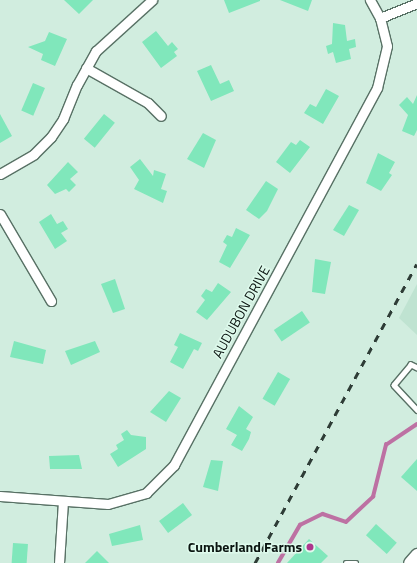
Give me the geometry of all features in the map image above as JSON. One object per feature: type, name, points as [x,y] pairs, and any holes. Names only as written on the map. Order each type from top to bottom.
[{"type":"main road","points":[[410,563],[417,555]]},
{"type":"street","points":[[0,174],[34,154],[51,137],[63,119],[86,68],[108,37],[152,0]]},
{"type":"street","name":"AUDUBON DRIVE","points":[[0,496],[108,504],[135,498],[159,482],[180,455],[377,88],[387,51],[380,18],[370,0]]},
{"type":"street","points":[[380,18],[417,3]]},
{"type":"street","points":[[86,68],[148,103],[160,116]]},
{"type":"street","points":[[0,214],[51,301]]},
{"type":"street","points":[[59,563],[63,501]]},
{"type":"lane","points":[[417,368],[411,365],[394,385],[417,410]]},
{"type":"lane","points":[[346,563],[356,563]]},
{"type":"shaded area","points":[[417,284],[417,335],[399,318]]},
{"type":"building","points":[[64,0],[93,0],[79,14]]},
{"type":"building","points":[[224,0],[260,0],[260,1],[229,13]]},
{"type":"building","points":[[280,0],[312,0],[308,11]]},
{"type":"building","points":[[333,23],[345,25],[347,41],[355,39],[356,47],[349,49],[351,59],[336,63],[333,52],[328,54],[326,46],[332,44]]},
{"type":"building","points":[[156,31],[168,46],[172,42],[178,49],[174,52],[177,56],[161,68],[142,42]]},
{"type":"building","points":[[49,32],[67,39],[55,66],[41,60],[43,54],[28,47],[45,41]]},
{"type":"building","points":[[211,65],[220,84],[229,80],[234,91],[211,101],[197,71]]},
{"type":"building","points":[[33,83],[45,88],[33,116],[21,111]]},
{"type":"building","points":[[326,89],[339,96],[323,124],[304,113],[310,104],[316,107]]},
{"type":"building","points":[[417,95],[417,130],[414,136],[402,131],[408,115],[399,105],[407,97],[413,104]]},
{"type":"building","points":[[0,114],[12,136],[0,143]]},
{"type":"building","points":[[104,114],[115,123],[95,148],[84,139]]},
{"type":"building","points":[[203,133],[216,140],[204,168],[187,159]]},
{"type":"building","points":[[300,140],[310,147],[290,173],[276,162],[291,142],[296,145]]},
{"type":"building","points":[[378,153],[395,162],[389,173],[392,175],[381,191],[366,183]]},
{"type":"building","points":[[140,159],[153,176],[154,170],[166,174],[161,189],[167,191],[163,203],[134,189],[139,180],[130,167]]},
{"type":"building","points":[[68,162],[78,172],[70,179],[76,185],[69,192],[66,189],[55,194],[47,185]]},
{"type":"building","points":[[266,181],[278,189],[267,211],[259,219],[246,210]]},
{"type":"building","points":[[349,205],[359,210],[344,236],[333,230]]},
{"type":"building","points":[[51,214],[57,224],[63,221],[68,229],[61,233],[67,241],[55,249],[39,222]]},
{"type":"building","points":[[236,228],[250,235],[230,268],[219,262],[227,245],[223,242],[227,235],[232,237]]},
{"type":"building","points":[[315,259],[331,262],[325,294],[312,292]]},
{"type":"building","points":[[115,279],[125,309],[113,313],[101,284]]},
{"type":"building","points":[[218,283],[231,292],[207,320],[196,312],[205,300],[201,296],[206,289],[212,292]]},
{"type":"building","points":[[302,311],[310,323],[282,342],[274,330]]},
{"type":"building","points":[[180,333],[202,343],[198,351],[194,349],[183,369],[170,362],[178,347],[174,345]]},
{"type":"building","points":[[14,341],[46,350],[43,364],[10,357]]},
{"type":"building","points":[[95,341],[100,352],[71,365],[65,351]]},
{"type":"building","points":[[278,372],[290,379],[275,406],[262,399]]},
{"type":"building","points":[[169,391],[181,398],[166,422],[150,412]]},
{"type":"building","points":[[239,406],[253,417],[246,429],[251,432],[249,439],[242,451],[231,445],[237,435],[226,429]]},
{"type":"building","points":[[127,430],[131,435],[146,437],[146,449],[118,467],[110,454],[118,449],[116,445],[124,440],[121,434]]},
{"type":"building","points":[[79,455],[82,469],[50,469],[49,456]]},
{"type":"building","points":[[417,459],[417,491],[401,477]]},
{"type":"building","points":[[211,460],[223,461],[218,491],[203,487]]},
{"type":"building","points":[[183,503],[192,515],[168,533],[159,521]]},
{"type":"building","points":[[376,524],[397,543],[387,554],[366,535]]},
{"type":"building","points":[[140,525],[143,540],[112,546],[109,534]]},
{"type":"building","name":"Cumberland Farms","points":[[309,539],[328,556],[321,563],[287,563]]},
{"type":"building","points":[[13,543],[28,544],[27,563],[12,563]]},
{"type":"building","points":[[97,551],[109,563],[85,563]]},
{"type":"waterway","points":[[278,563],[300,525],[323,514],[346,522],[373,497],[386,445],[417,424]]},
{"type":"railway","points":[[255,563],[417,264]]},
{"type":"place","name":"Cumberland Farms","points":[[310,547]]}]
